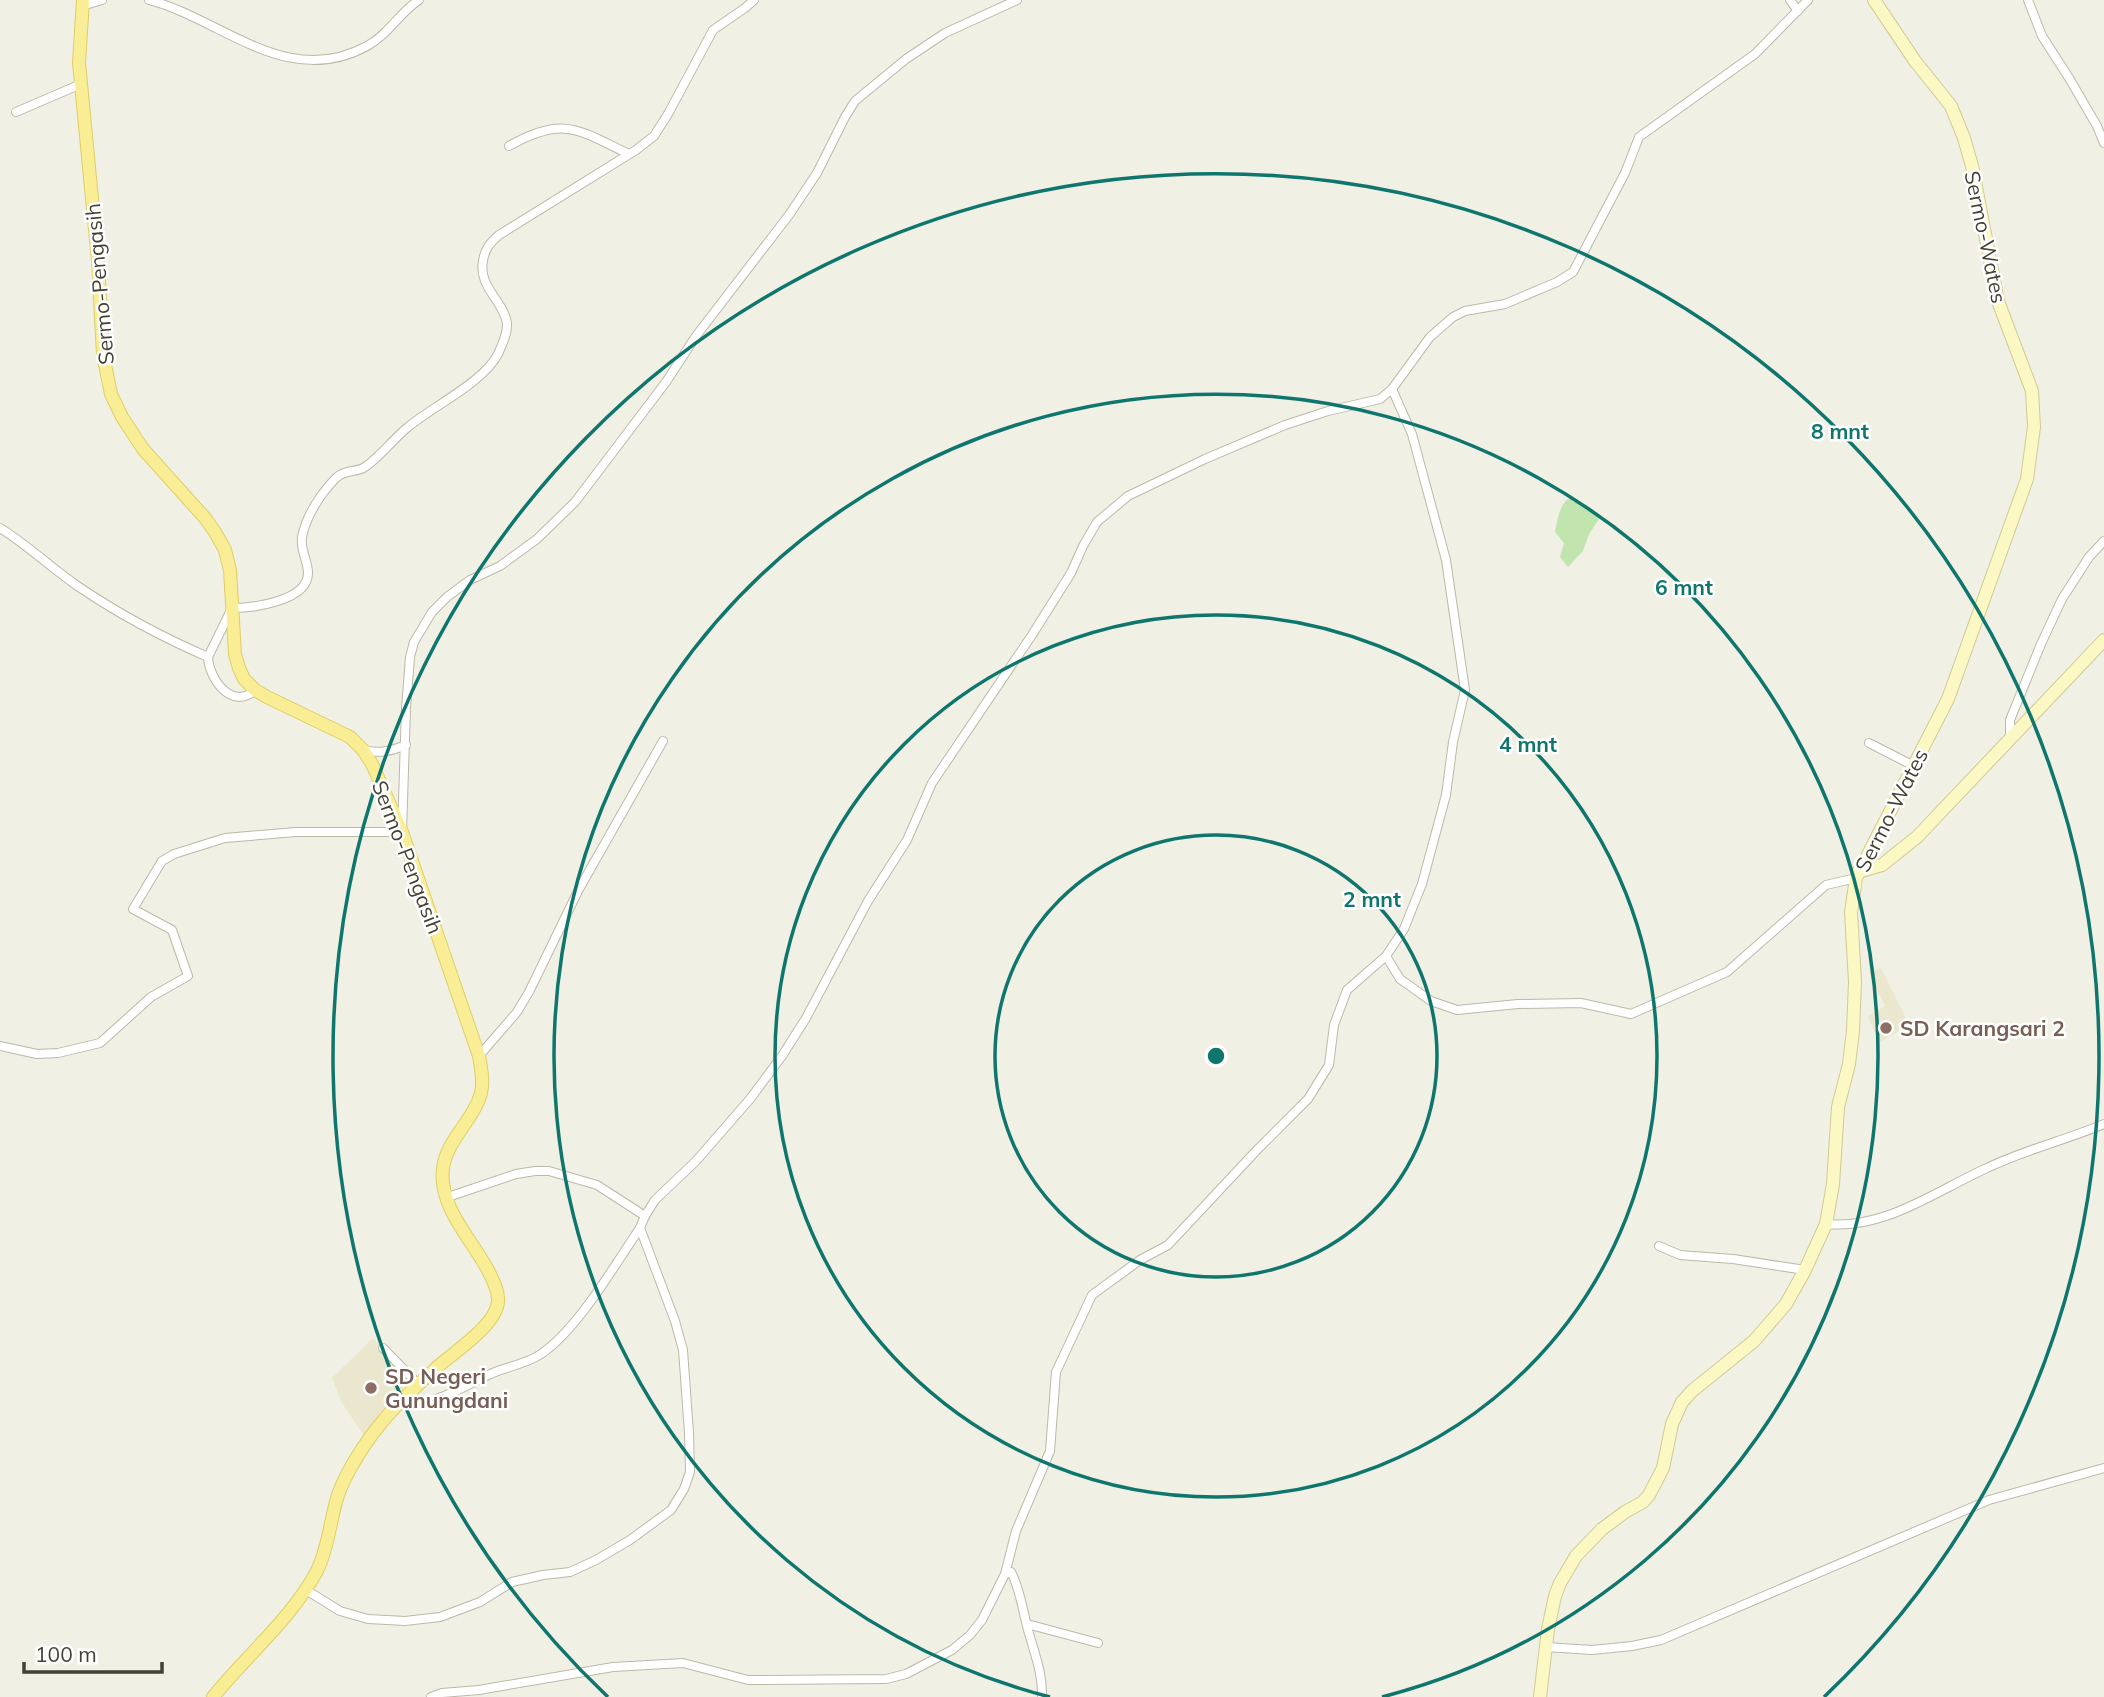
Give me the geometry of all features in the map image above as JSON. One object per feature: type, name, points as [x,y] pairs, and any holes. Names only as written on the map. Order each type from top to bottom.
[{"type":"main road","name":"Sermo-Wates","points":[[1540,1697],[1555,1596],[1576,1556],[1602,1529],[1643,1502],[1649,1495],[1663,1468],[1672,1424],[1682,1402],[1754,1341],[1786,1304],[1826,1224],[1833,1184],[1838,1107],[1849,1064],[1853,1031],[1855,982],[1851,912],[1857,875],[1948,699],[2027,478],[2034,427],[2030,380],[1998,301],[1965,138],[1951,106],[1915,61],[1874,0]]},
{"type":"main road","name":"Sermo-Pengasih","points":[[82,3],[79,63],[98,261],[103,355],[111,394],[143,449],[215,532],[225,550],[230,570],[235,654],[244,679],[255,690],[349,737],[363,750],[402,831],[479,1056],[483,1077],[482,1092],[475,1108],[446,1157],[443,1181],[445,1198]]},
{"type":"main road","points":[[1857,875],[1882,865],[1917,837],[2104,640]]},
{"type":"main road","points":[[213,1697],[306,1590],[327,1549],[339,1493],[381,1423],[483,1328],[492,1316],[498,1302],[496,1286],[445,1198]]},
{"type":"street","points":[[82,3],[102,0]]},
{"type":"street","points":[[149,0],[177,8],[255,48],[277,56],[303,60],[329,58],[366,47],[419,0]]},
{"type":"street","points":[[255,690],[243,697],[233,696],[217,684],[211,672],[208,657],[232,608],[246,608],[288,598],[303,589],[308,575],[302,540],[307,521],[338,475],[364,468],[409,426],[491,365],[498,355],[507,325],[485,283],[481,269],[488,244],[654,136],[712,30],[754,0]]},
{"type":"street","points":[[0,1046],[37,1054],[58,1053],[100,1043],[151,997],[188,976],[172,930],[133,909],[155,870],[162,861],[174,854],[225,838],[296,832],[402,831],[410,657],[414,642],[432,612],[470,580],[500,566],[537,539],[575,502],[666,383],[696,336],[789,215],[817,173],[855,101],[896,67],[945,33],[1017,0]]},
{"type":"street","points":[[1790,0],[1798,11]]},
{"type":"street","points":[[400,1403],[422,1403],[494,1372],[532,1360],[559,1340],[582,1312],[640,1227],[654,1200],[695,1161],[750,1099],[782,1056],[806,1018],[868,901],[907,840],[932,783],[1032,635],[1071,573],[1097,522],[1128,496],[1205,459],[1285,425],[1328,411],[1380,399],[1392,389],[1430,337],[1453,317],[1465,311],[1506,304],[1557,282],[1573,272],[1625,173],[1639,137],[1755,54],[1808,0]]},
{"type":"street","points":[[2028,0],[2042,36],[2097,126],[2104,143]]},
{"type":"street","points":[[16,112],[81,84]]},
{"type":"street","points":[[509,146],[539,132],[555,128],[570,129],[594,136],[628,154]]},
{"type":"street","points":[[431,1697],[442,1693],[479,1690],[613,1668],[683,1663],[748,1680],[886,1679],[906,1674],[952,1650],[970,1635],[982,1620],[1005,1574],[1016,1531],[1050,1451],[1056,1372],[1092,1295],[1140,1260],[1168,1245],[1308,1099],[1329,1066],[1334,1025],[1347,990],[1386,956],[1404,929],[1422,884],[1446,795],[1453,742],[1465,690],[1446,560],[1412,434],[1392,389]]},
{"type":"street","points":[[0,528],[78,586],[136,621],[208,657]]},
{"type":"street","points":[[2010,739],[2010,720],[2040,644],[2062,599],[2089,557],[2104,541]]},
{"type":"street","points":[[479,1056],[517,1012],[529,992],[579,889],[663,741]]},
{"type":"street","points":[[1869,743],[1914,766]]},
{"type":"street","points":[[363,750],[385,752],[406,745]]},
{"type":"street","points":[[1386,956],[1399,979],[1431,1001],[1457,1010],[1518,1004],[1581,1003],[1631,1014],[1727,972],[1826,885],[1857,875]]},
{"type":"street","points":[[1826,1224],[1864,1223],[1899,1210],[1988,1167],[2104,1124]]},
{"type":"street","points":[[445,1198],[516,1174],[549,1171],[597,1185],[645,1216]]},
{"type":"street","points":[[306,1590],[340,1611],[368,1619],[405,1621],[440,1617],[480,1602],[512,1582],[570,1572],[596,1560],[630,1540],[671,1510],[684,1489],[690,1472],[683,1350],[640,1227]]},
{"type":"street","points":[[1659,1247],[1680,1255],[1733,1259],[1805,1270]]},
{"type":"street","points":[[383,1348],[419,1385]]},
{"type":"street","points":[[1546,1647],[1591,1650],[1661,1640],[1989,1500],[2104,1468]]},
{"type":"street","points":[[1005,1574],[1011,1572],[1014,1577],[1040,1668],[1042,1697]]},
{"type":"street","points":[[1027,1624],[1098,1643]]},
{"type":"shaded area","points":[[1881,968],[1907,1020],[1898,1025],[1900,1030],[1879,1043],[1868,1016],[1885,1006],[1869,972]]},
{"type":"shaded area","name":"SD Negeri Gunungdani","points":[[373,1338],[414,1381],[366,1439],[342,1403],[332,1378]]},
{"type":"green space","points":[[1572,496],[1591,508],[1599,519],[1589,534],[1583,551],[1568,567],[1560,557],[1564,543],[1555,532],[1562,507]]},
{"type":"place","name":"SD Karangsari 2","points":[[1886,1028]]},
{"type":"place","name":"SD Negeri Gunungdani","points":[[371,1388]]}]
